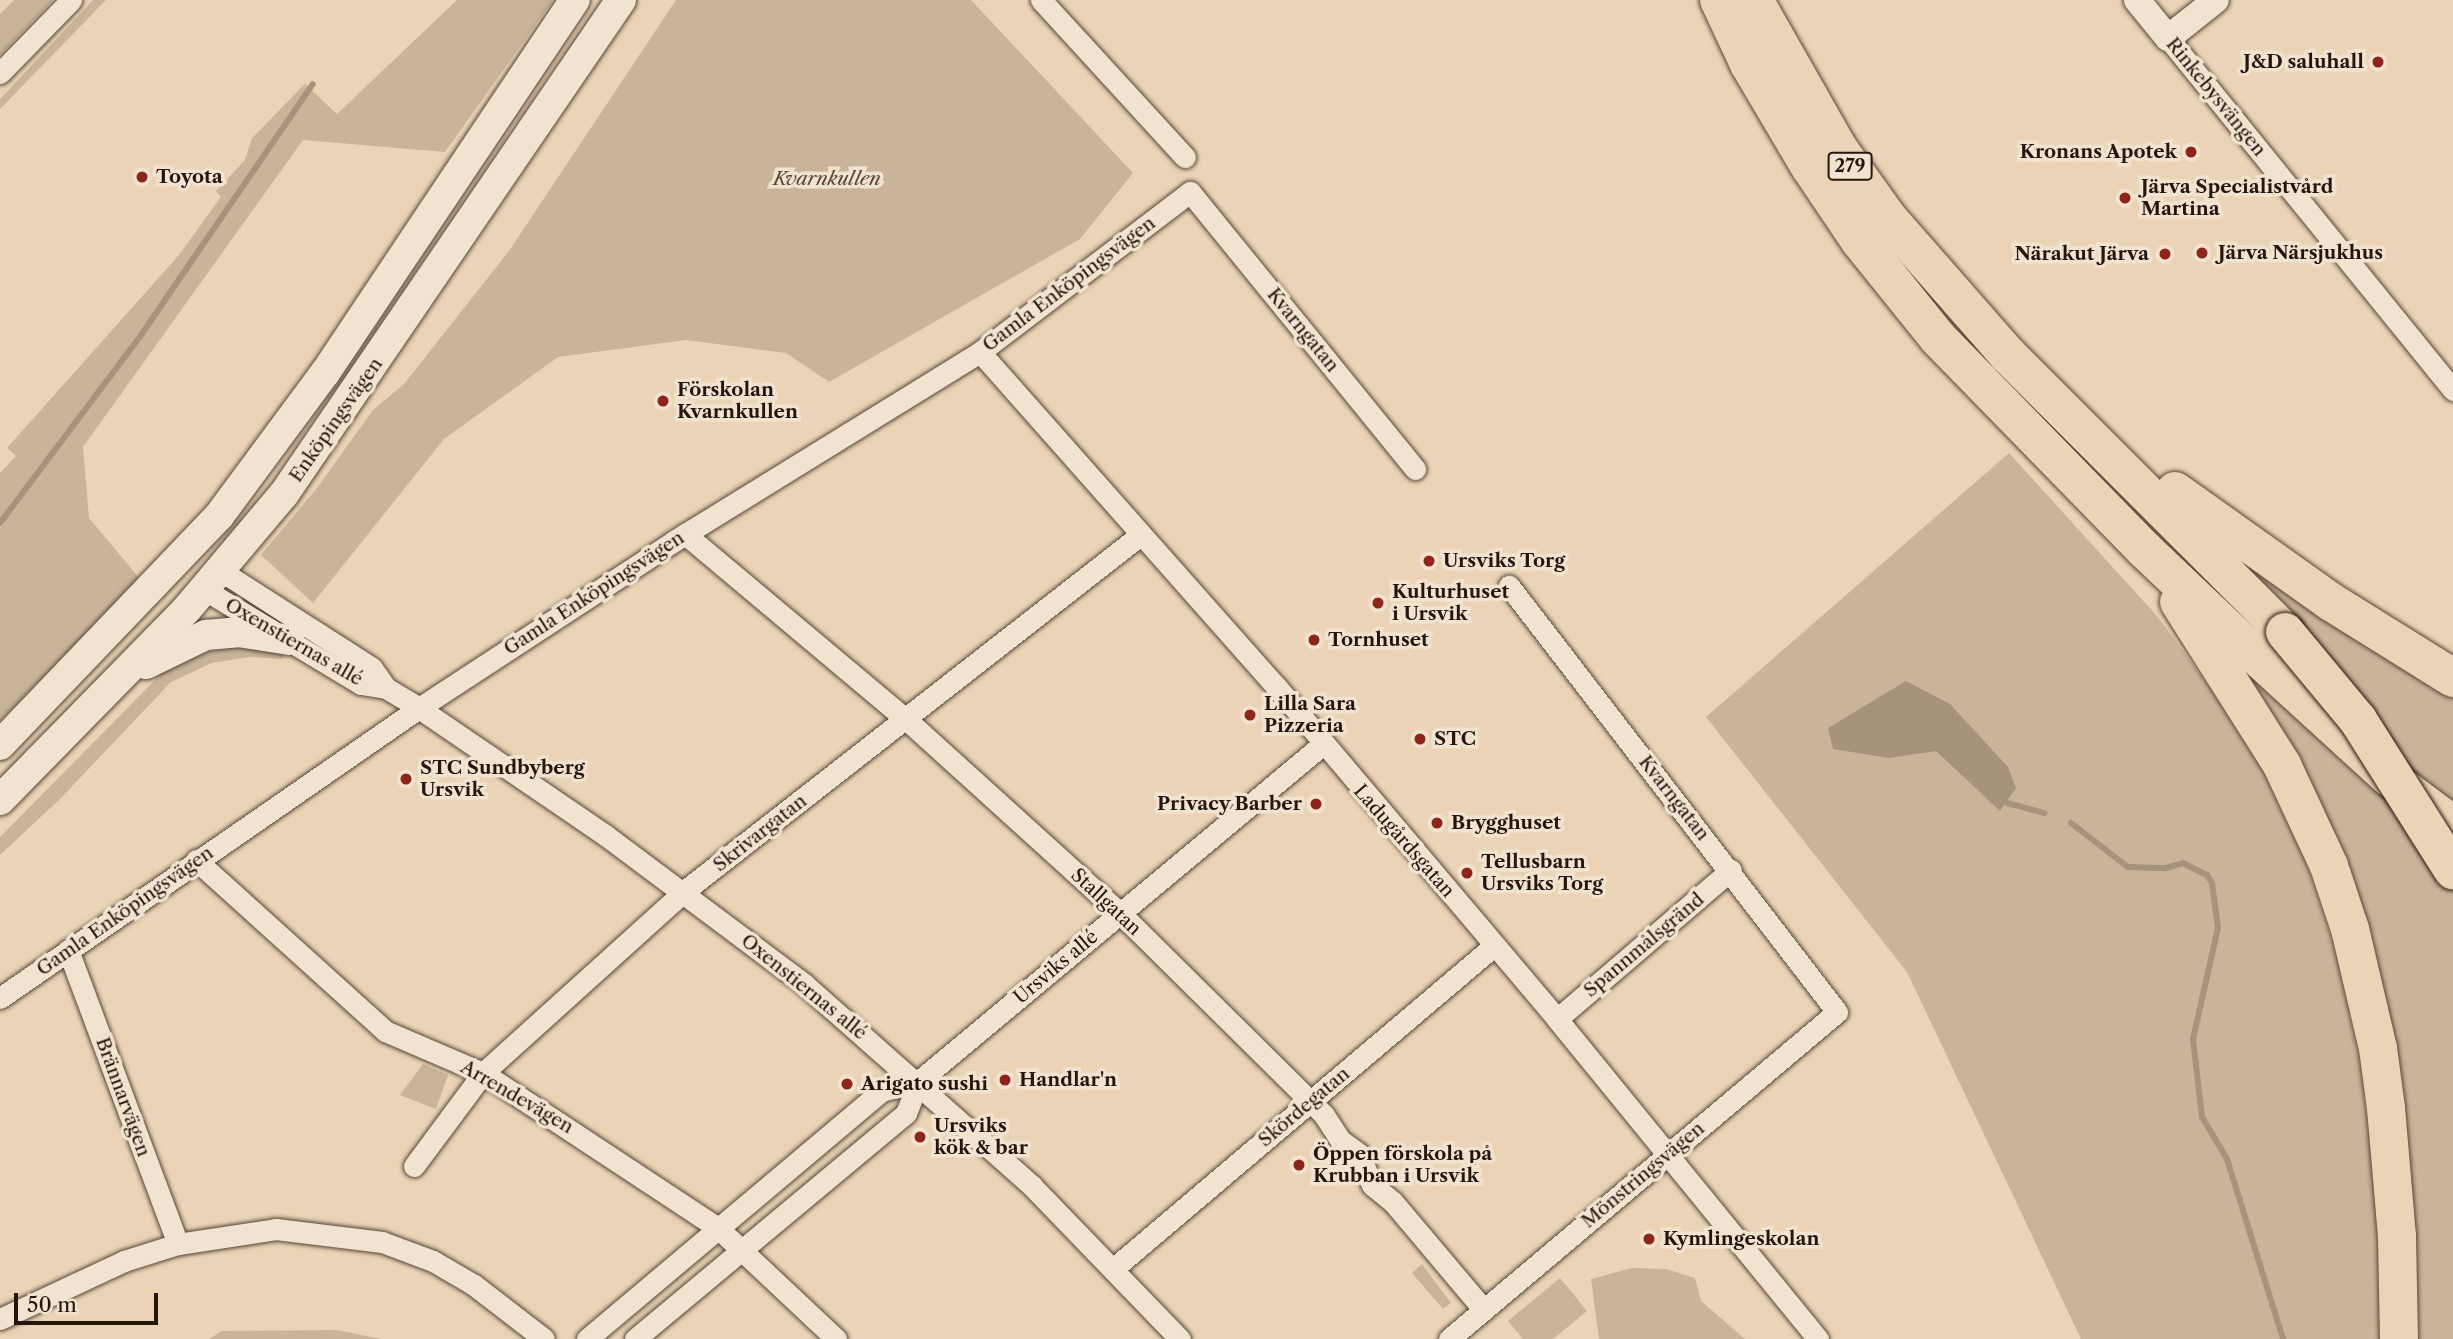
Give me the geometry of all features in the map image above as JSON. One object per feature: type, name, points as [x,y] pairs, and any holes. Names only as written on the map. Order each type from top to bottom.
[{"type":"highway","name":"279","points":[[1719,0],[1781,122],[1860,242],[1978,382],[2145,550]]},
{"type":"highway","name":"279","points":[[1754,0],[1838,148],[1888,218],[2052,401],[2285,632],[2358,720],[2453,870]]},
{"type":"highway","points":[[2052,401],[2331,602],[2453,678]]},
{"type":"highway","points":[[2145,550],[2389,776],[2453,825]]},
{"type":"highway","points":[[2145,550],[2256,718],[2307,815],[2350,929],[2378,1048],[2386,1108],[2397,1236],[2399,1339]]},
{"type":"main road","name":"Enköpingsvägen","points":[[0,746],[219,516],[325,373],[575,0]]},
{"type":"main road","name":"Enköpingsvägen","points":[[0,800],[213,581],[285,494],[621,0]]},
{"type":"main road","points":[[181,558],[213,581]]},
{"type":"main road","points":[[116,683],[172,649],[206,635],[238,632],[289,640]]},
{"type":"street","points":[[0,73],[71,0]]},
{"type":"street","points":[[1041,0],[1185,156]]},
{"type":"street","name":"Rinkebysvängen","points":[[2137,0],[2453,390]]},
{"type":"street","points":[[2168,38],[2216,0]]},
{"type":"street","name":"Gamla Enköpingsvägen","points":[[0,998],[419,708],[685,534],[980,352],[1190,192]]},
{"type":"street","name":"Kvarngatan","points":[[1190,192],[1415,469]]},
{"type":"street","name":"Ladugårdsgatan","points":[[980,352],[1139,536],[1275,685],[1322,745],[1557,1019],[1818,1339]]},
{"type":"street","name":"Stallgatan","points":[[685,534],[907,720],[1120,913],[1324,1115],[1340,1140],[1359,1154],[1372,1185],[1393,1202],[1484,1310]]},
{"type":"street","name":"Skrivargatan","points":[[414,1166],[483,1073],[683,892],[907,720],[1139,536]]},
{"type":"street","name":"Oxenstiernas allé","points":[[213,581],[289,640],[361,684],[386,688],[419,708],[683,892],[804,984],[919,1081],[1114,1268],[1166,1334]]},
{"type":"street","name":"Oxenstiernas allé","points":[[213,581],[372,668],[386,688]]},
{"type":"street","name":"Kvarngatan","points":[[1509,586],[1731,870],[1837,1012]]},
{"type":"street","name":"Ursviks allé","points":[[587,1339],[881,1091],[919,1081],[1322,745]]},
{"type":"street","name":"Arrendevägen","points":[[197,860],[385,1031],[483,1073],[718,1228],[836,1339]]},
{"type":"street","name":"Spannmålsgränd","points":[[1557,1019],[1731,870]]},
{"type":"street","name":"Skördegatan","points":[[1114,1268],[1494,946]]},
{"type":"street","name":"Brännarvägen","points":[[68,950],[178,1244]]},
{"type":"street","name":"Mönstringsvägen","points":[[1449,1339],[1837,1012]]},
{"type":"street","name":"Ursviks allé","points":[[635,1339],[906,1114],[919,1081]]},
{"type":"street","points":[[846,1122],[867,1145]]},
{"type":"street","points":[[0,1319],[124,1261],[178,1244],[276,1229],[382,1242],[433,1261],[474,1285],[544,1339]]},
{"type":"green space","points":[[14,0],[53,0],[0,55],[0,14]]},
{"type":"green space","points":[[93,0],[106,0],[0,109],[0,99]]},
{"type":"green space","points":[[457,0],[553,0],[445,152],[303,140],[83,447],[89,518],[140,579],[0,721],[0,473],[16,456],[7,448],[179,255],[221,197],[216,191],[245,160],[252,138],[305,84],[337,114]]},
{"type":"green space","name":"Kvarnkullen","points":[[676,0],[971,0],[1133,173],[1080,239],[829,382],[786,353],[686,340],[558,357],[444,439],[313,603],[261,555],[317,488],[373,410],[404,384],[509,251]]},
{"type":"green space","points":[[2009,453],[2157,616],[2217,697],[2259,763],[2307,864],[2336,953],[2360,1062],[2375,1183],[2382,1339],[2081,1339],[1907,972],[1706,717]]},
{"type":"green space","points":[[2212,529],[2453,691],[2453,806],[2421,786]]},
{"type":"green space","points":[[2216,639],[2394,807],[2453,845],[2453,1339],[2412,1339],[2381,998]]},
{"type":"green space","points":[[245,646],[286,652],[282,659],[250,657],[212,663],[171,682],[60,799],[0,855],[0,837],[164,671],[193,654]]},
{"type":"green space","points":[[423,1064],[448,1075],[436,1109],[400,1095]]},
{"type":"green space","points":[[1422,1264],[1451,1303],[1443,1309],[1412,1273]]},
{"type":"green space","points":[[1632,1268],[1666,1269],[1695,1278],[1701,1301],[1745,1339],[1599,1339],[1591,1279]]},
{"type":"green space","points":[[1560,1278],[1587,1311],[1553,1339],[1523,1339],[1508,1321]]},
{"type":"green space","points":[[337,1330],[381,1339],[209,1339],[222,1331]]},
{"type":"shaded area","points":[[1906,681],[1950,704],[2008,767],[2016,788],[2000,811],[1936,751],[1889,758],[1833,749],[1828,728]]},
{"type":"waterway","points":[[0,523],[141,335],[313,84]]},
{"type":"waterway","points":[[2007,803],[2045,813]]},
{"type":"waterway","points":[[2071,823],[2128,867],[2166,868],[2183,863],[2207,875],[2212,883],[2218,928],[2193,1039],[2202,1117],[2227,1159],[2283,1339]]},
{"type":"place","name":"J&D saluhall","points":[[2378,62]]},
{"type":"place","name":"Kronans Apotek","points":[[2191,152]]},
{"type":"place","name":"Toyota","points":[[142,177]]},
{"type":"place","name":"Järva Specialistvård Martina","points":[[2125,198]]},
{"type":"place","name":"Järva Närsjukhus","points":[[2202,253]]},
{"type":"place","name":"Närakut Järva","points":[[2165,254]]},
{"type":"place","name":"Förskolan Kvarnkullen","points":[[663,401]]},
{"type":"place","name":"Ursviks Torg","points":[[1429,561]]},
{"type":"place","name":"Kulturhuset i Ursvik","points":[[1378,603]]},
{"type":"place","name":"Tornhuset","points":[[1314,640]]},
{"type":"place","name":"Lilla Sara Pizzeria","points":[[1250,715]]},
{"type":"place","name":"STC","points":[[1420,739]]},
{"type":"place","name":"STC Sundbyberg Ursvik","points":[[406,779]]},
{"type":"place","name":"Privacy Barber","points":[[1316,804]]},
{"type":"place","name":"Brygghuset","points":[[1437,823]]},
{"type":"place","name":"Tellusbarn Ursviks Torg","points":[[1467,873]]},
{"type":"place","name":"Handlar'n","points":[[1005,1080]]},
{"type":"place","name":"Arigato sushi","points":[[847,1084]]},
{"type":"place","name":"Ursviks kök & bar","points":[[920,1137]]},
{"type":"place","name":"Öppen förskola på Krubban i Ursvik","points":[[1299,1165]]},
{"type":"place","name":"Kymlingeskolan","points":[[1649,1239]]}]
